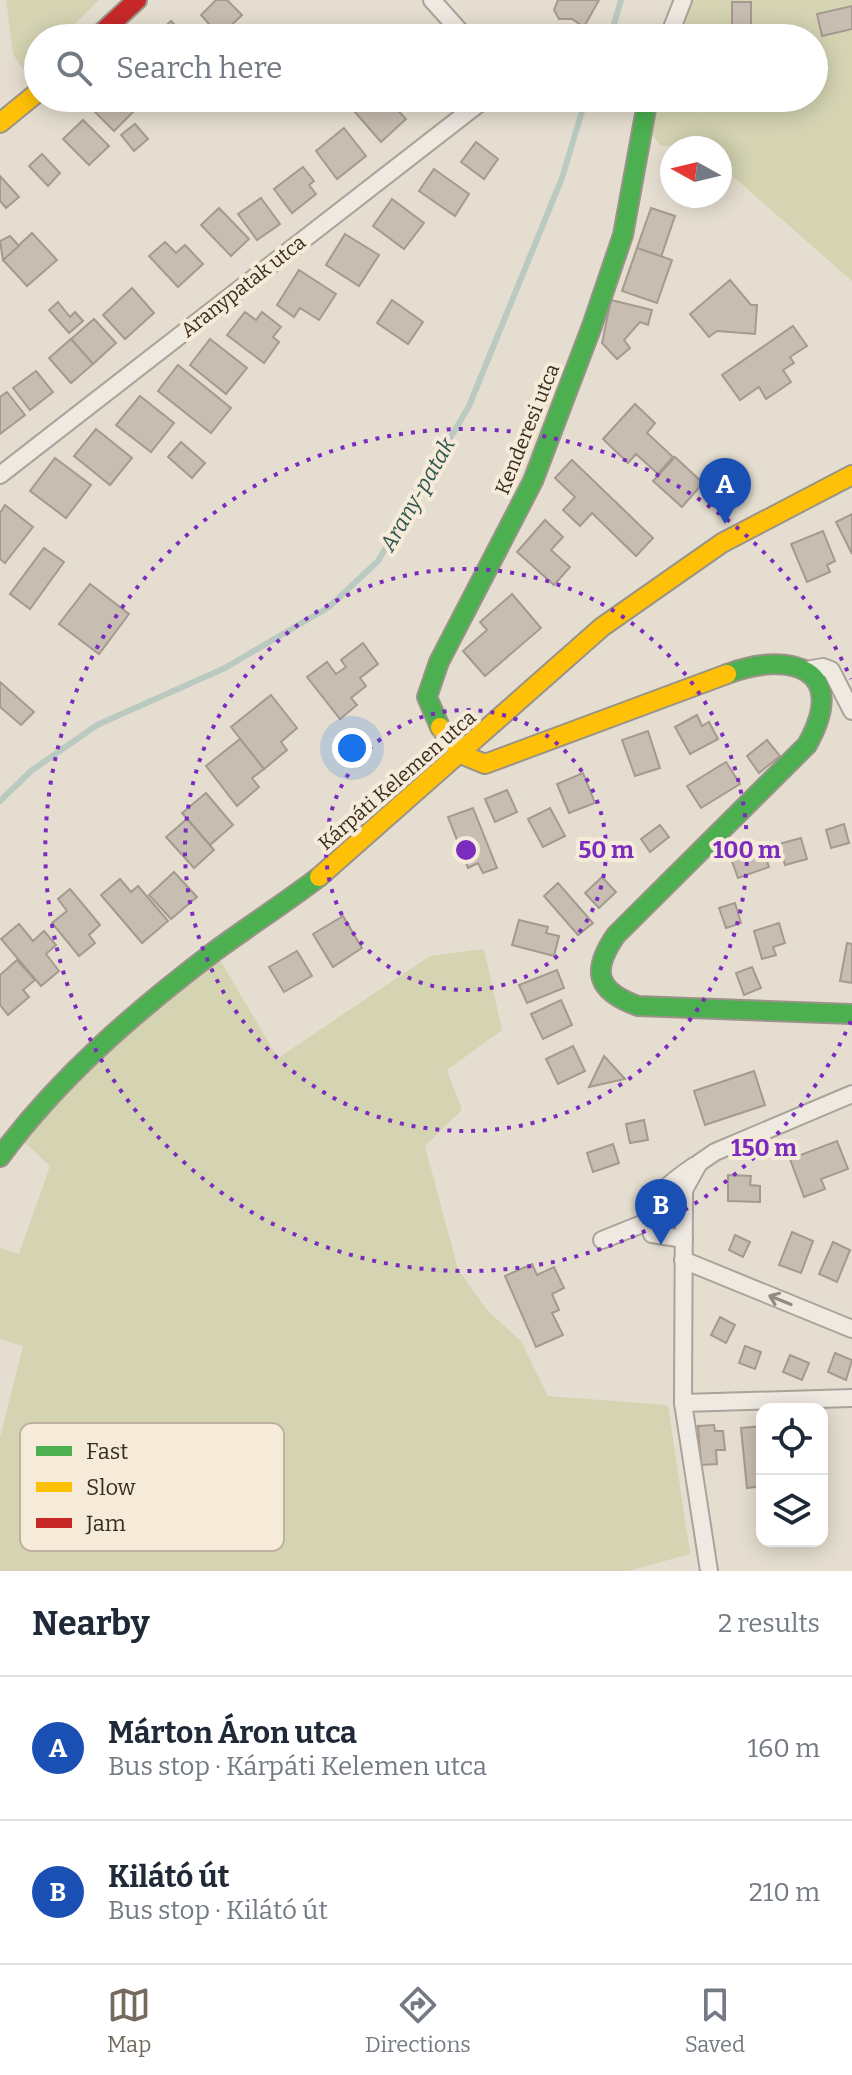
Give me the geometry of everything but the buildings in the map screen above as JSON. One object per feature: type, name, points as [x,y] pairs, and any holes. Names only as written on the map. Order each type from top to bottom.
[{"type":"street","points":[[111,24],[137,0]]},
{"type":"street","points":[[432,0],[453,24]]},
{"type":"street","points":[[674,24],[683,0]]},
{"type":"street","points":[[0,123],[24,103]]},
{"type":"street","name":"Aranypatak utca","points":[[0,475],[468,112]]},
{"type":"street","name":"Kenderesi utca","points":[[461,755],[444,738],[427,697],[430,681],[533,481],[592,326],[623,235],[636,179],[646,112]]},
{"type":"street","name":"Kárpáti Kelemen utca","points":[[0,1157],[31,1115],[95,1051],[214,952],[317,879],[461,755],[560,661],[649,593],[722,543],[852,475]]},
{"type":"street","points":[[461,755],[485,764],[754,666],[789,663],[806,670],[819,686],[823,705],[820,726],[616,935],[605,949],[600,977],[612,996],[638,1006],[852,1014]]},
{"type":"street","points":[[806,670],[823,667],[831,670],[852,711]]},
{"type":"street","points":[[684,1239],[652,1234],[647,1222],[648,1210],[671,1182],[715,1152],[852,1094]]},
{"type":"street","points":[[699,1163],[684,1190],[683,1403],[709,1571]]},
{"type":"street","points":[[602,1240],[647,1222]]},
{"type":"street","points":[[683,1260],[852,1329]]},
{"type":"street","points":[[683,1403],[852,1398]]},
{"type":"green space","points":[[6,0],[99,0],[74,24],[24,24],[24,70],[13,54]]},
{"type":"green space","points":[[691,0],[852,0],[852,281],[732,176],[732,136],[660,136],[660,145],[652,135],[656,112],[828,112],[828,24],[682,24]]},
{"type":"green space","points":[[484,949],[502,1030],[447,1070],[462,1110],[425,1146],[458,1269],[487,1310],[521,1341],[548,1396],[668,1405],[690,1554],[628,1571],[0,1571],[0,1437],[23,1346],[0,1339],[0,1248],[19,1254],[50,1166],[22,1140],[97,1059],[220,960],[278,1058],[430,956]]},
{"type":"waterway","name":"Arany-patak","points":[[614,24],[621,0]]},
{"type":"waterway","name":"Arany-patak","points":[[0,801],[31,771],[97,725],[225,668],[329,607],[378,561],[469,406],[562,178],[582,112]]},
{"type":"traffic: fast","points":[[440,727],[427,697],[439,662],[533,481],[592,326],[623,235],[645,112]]},
{"type":"traffic: fast","points":[[727,674],[773,664],[792,666],[807,672],[817,683],[822,698],[819,719],[807,745],[616,935],[603,959],[602,978],[613,994],[638,1006],[852,1014]]},
{"type":"traffic: fast","points":[[0,1157],[73,1072],[128,1021],[215,951],[319,877]]},
{"type":"traffic: slow","points":[[0,123],[24,103]]},
{"type":"traffic: slow","points":[[319,877],[602,627],[722,543],[852,475]]},
{"type":"traffic: slow","points":[[440,727],[463,755],[485,764],[727,674]]},
{"type":"traffic: jam","points":[[111,24],[137,0]]},
{"type":"place","name":"Márton Áron utca","points":[[725,524]]},
{"type":"place","name":"Kilátó út","points":[[661,1245]]}]
